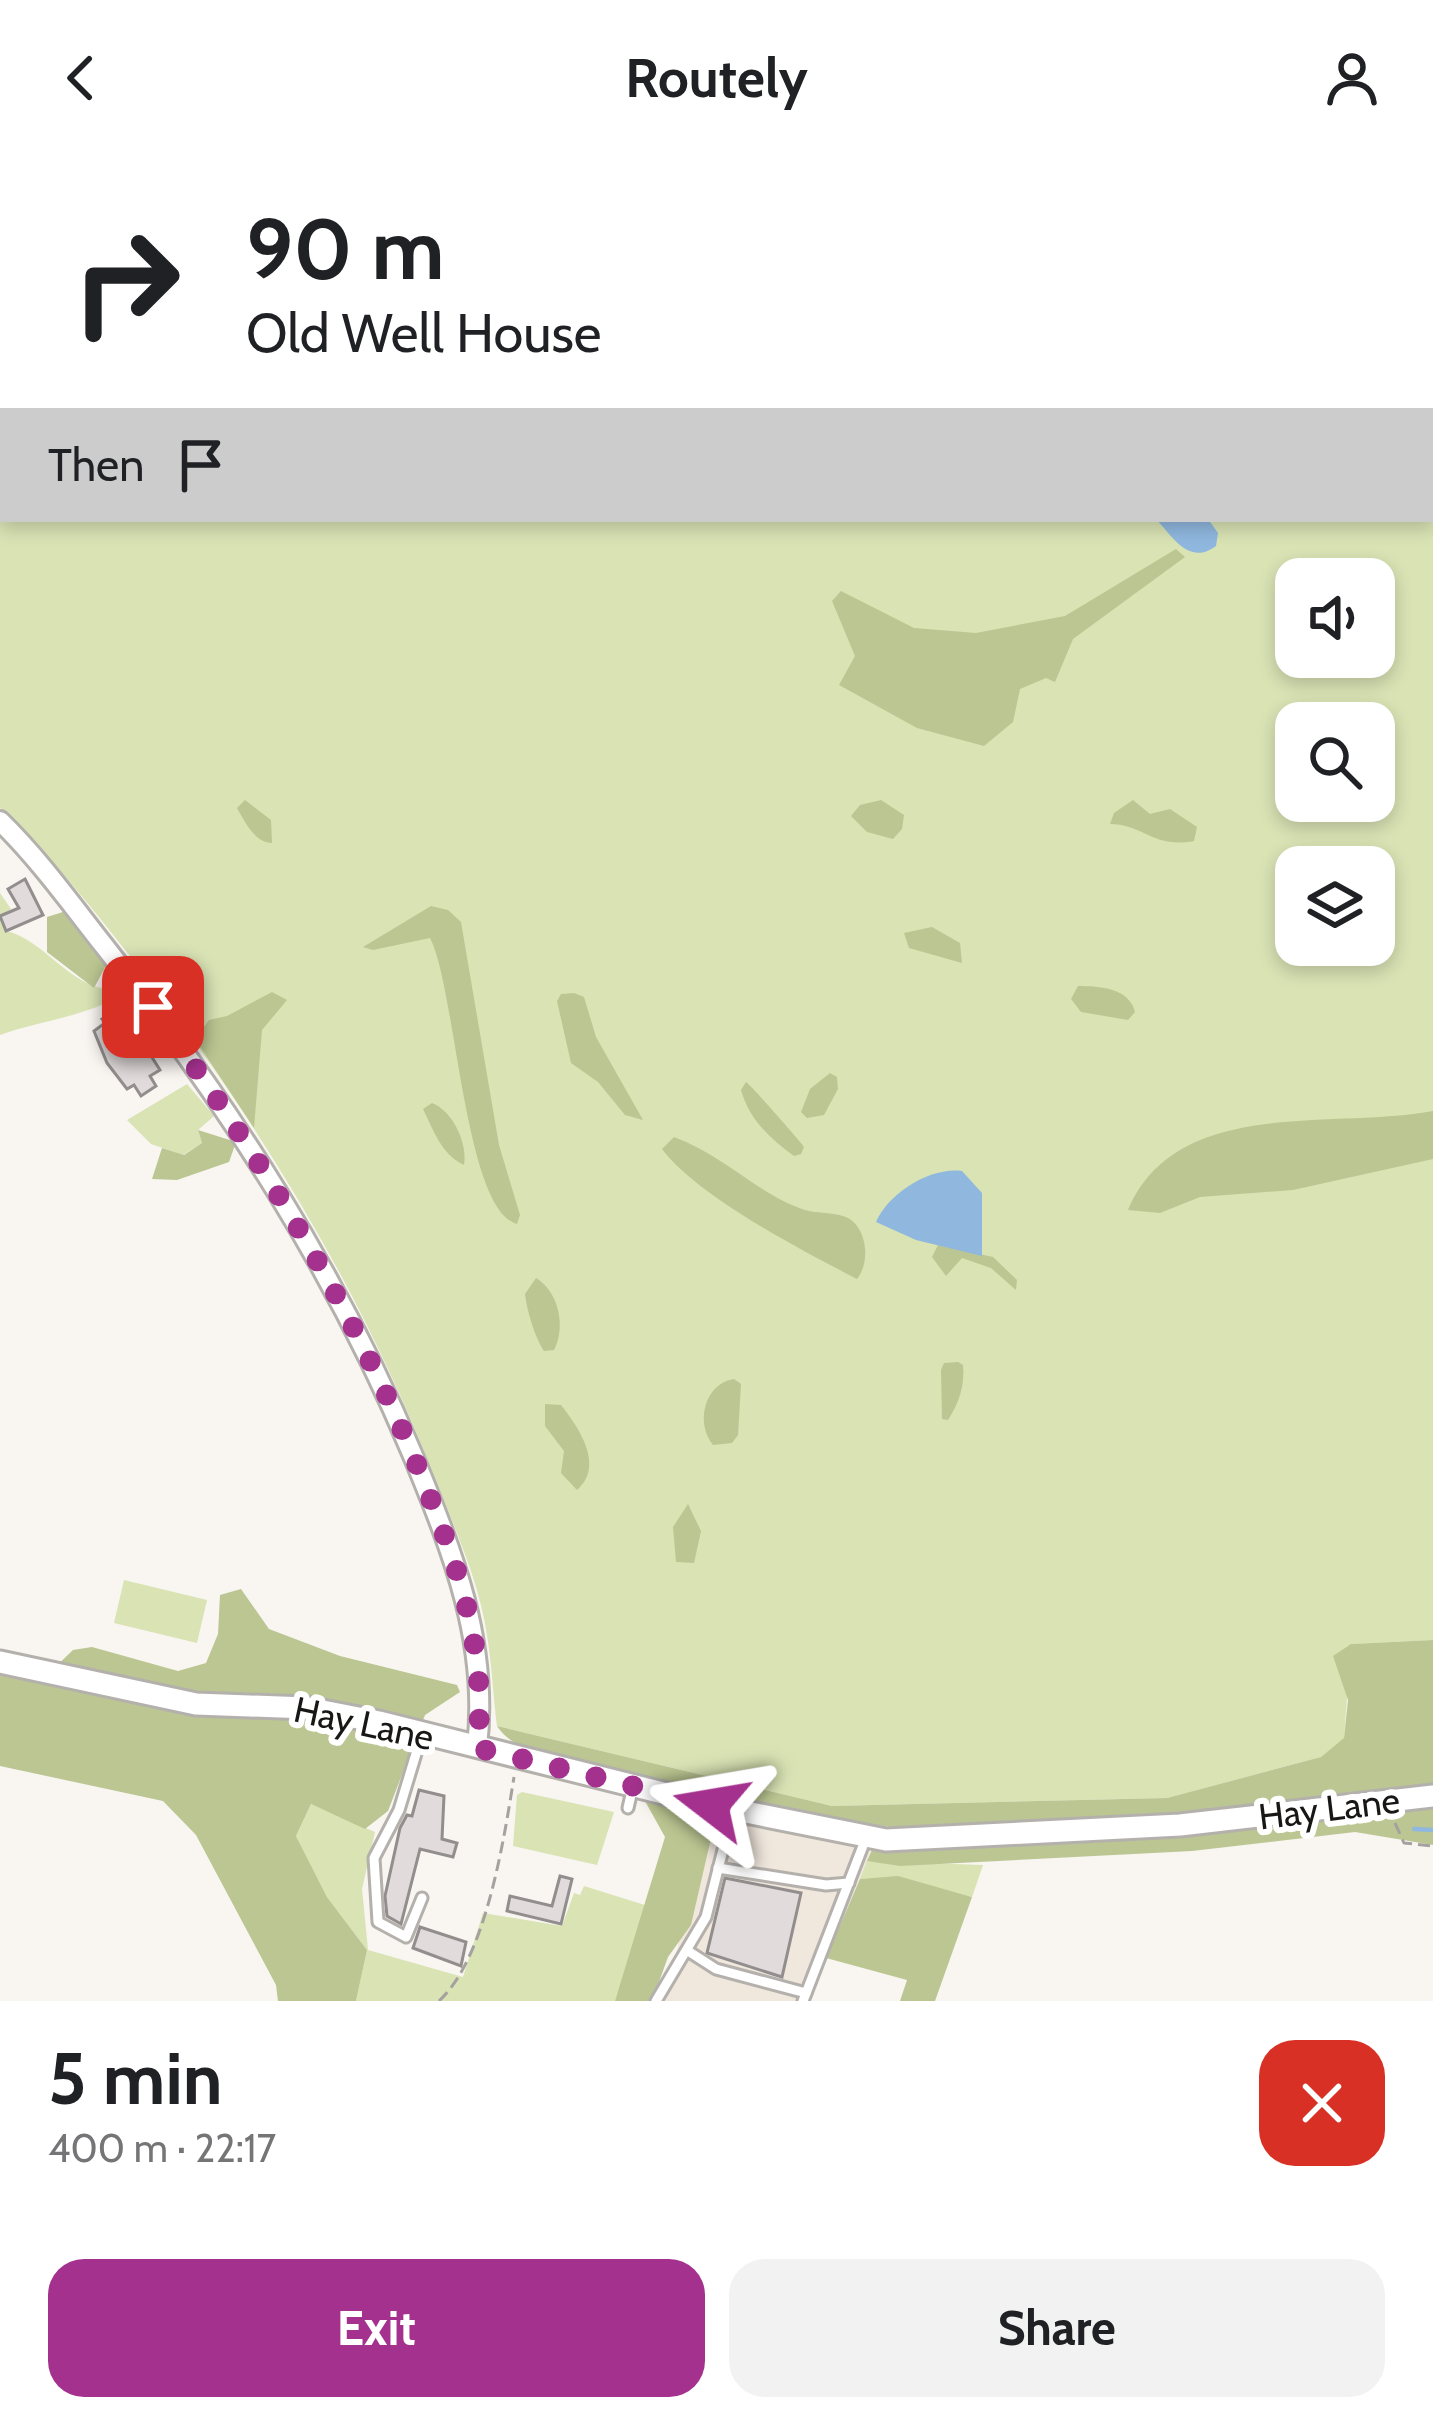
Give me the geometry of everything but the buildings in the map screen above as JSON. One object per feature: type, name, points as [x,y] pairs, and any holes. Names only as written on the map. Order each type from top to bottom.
[{"type":"street","points":[[0,821],[153,1007],[228,1111],[353,1321],[461,1580],[479,1665],[477,1748]]},
{"type":"street","name":"Hay Lane","points":[[0,1662],[196,1704],[307,1708],[517,1758],[631,1797],[733,1810],[866,1838],[981,1838],[1180,1825],[1433,1796]]},
{"type":"lane","points":[[422,1734],[399,1810],[374,1858],[378,1922],[406,1937],[422,1898]]},
{"type":"lane","points":[[656,2001],[706,1917],[733,1810]]},
{"type":"lane","points":[[688,1951],[716,1969],[805,1997],[866,1838]]},
{"type":"lane","points":[[718,1868],[826,1886],[849,1883]]},
{"type":"path","points":[[439,2001],[458,1983],[484,1907],[502,1846],[517,1758]]},
{"type":"path","points":[[1392,1801],[1400,1840],[1433,1846]]},
{"type":"shaded area","points":[[714,1814],[873,1848],[808,2001],[663,2001]]},
{"type":"green space","points":[[0,522],[1433,522],[1433,1640],[1351,1644],[1344,1739],[1321,1757],[1167,1798],[832,1806],[497,1726],[487,1635],[472,1575],[407,1410],[342,1276],[226,1086],[72,884],[0,808]]},
{"type":"green space","points":[[1176,549],[1185,557],[1073,639],[1055,682],[1046,678],[1020,689],[1013,722],[984,746],[917,728],[839,685],[855,656],[832,601],[841,591],[914,628],[976,633],[1065,616]]},
{"type":"green space","points":[[245,800],[271,820],[272,843],[260,840],[247,825],[237,808]]},
{"type":"green space","points":[[881,800],[904,815],[902,829],[893,839],[867,832],[851,816],[860,805]]},
{"type":"green space","points":[[1133,800],[1150,814],[1170,809],[1197,827],[1194,841],[1169,842],[1110,824],[1114,813]]},
{"type":"green space","points":[[0,893],[11,909],[1,916],[4,930],[33,943],[82,980],[112,990],[106,1003],[0,1035]]},
{"type":"green space","points":[[431,906],[448,910],[461,922],[499,1145],[520,1215],[517,1224],[499,1210],[485,1180],[430,938],[373,950],[363,947]]},
{"type":"green space","points":[[66,911],[107,964],[94,988],[47,952],[47,917]]},
{"type":"green space","points":[[932,927],[960,943],[962,963],[909,948],[904,933]]},
{"type":"green space","points":[[1078,986],[1120,993],[1135,1012],[1128,1020],[1081,1012],[1071,999]]},
{"type":"green space","points":[[272,992],[287,1000],[262,1030],[254,1128],[195,1039],[209,1020],[227,1016]]},
{"type":"green space","points":[[561,994],[584,997],[596,1037],[643,1120],[625,1115],[598,1082],[571,1063],[557,1001]]},
{"type":"green space","points":[[830,1073],[837,1077],[838,1089],[824,1115],[807,1118],[801,1112],[810,1089]]},
{"type":"green space","points":[[746,1082],[804,1147],[801,1154],[794,1156],[755,1119],[741,1090]]},
{"type":"green space","points":[[187,1084],[214,1116],[198,1130],[202,1143],[183,1155],[151,1144],[127,1120]]},
{"type":"green space","points":[[432,1103],[457,1129],[464,1165],[449,1155],[435,1133],[423,1109]]},
{"type":"green space","points":[[1433,1111],[1433,1159],[1293,1190],[1200,1197],[1160,1213],[1128,1210],[1151,1174],[1183,1149],[1220,1133],[1262,1124]]},
{"type":"green space","points":[[198,1130],[236,1142],[229,1162],[177,1180],[152,1179],[162,1148],[184,1155],[202,1143]]},
{"type":"green space","points":[[674,1137],[788,1203],[853,1221],[865,1246],[857,1279],[752,1221],[700,1185],[662,1149]]},
{"type":"green space","points":[[938,1245],[993,1257],[1017,1280],[1016,1290],[991,1268],[962,1258],[946,1276],[932,1257]]},
{"type":"green space","points":[[536,1278],[550,1292],[558,1311],[554,1350],[544,1351],[528,1308],[525,1294]]},
{"type":"green space","points":[[944,1363],[963,1365],[960,1394],[948,1420],[942,1419],[941,1370]]},
{"type":"green space","points":[[734,1379],[741,1384],[738,1435],[732,1443],[713,1445],[704,1426],[709,1396]]},
{"type":"green space","points":[[545,1404],[561,1405],[586,1447],[589,1470],[577,1490],[561,1473],[564,1451],[545,1426]]},
{"type":"green space","points":[[688,1504],[701,1531],[694,1563],[676,1562],[673,1527]]},
{"type":"green space","points":[[124,1580],[207,1600],[197,1643],[114,1623]]},
{"type":"green space","points":[[241,1589],[269,1629],[340,1656],[457,1685],[460,1692],[425,1715],[388,1811],[365,1829],[311,1804],[296,1836],[327,1897],[367,1950],[356,2001],[278,2001],[276,1985],[196,1835],[163,1801],[0,1766],[0,1669],[47,1675],[73,1650],[92,1647],[178,1671],[206,1663],[218,1634],[220,1595]]},
{"type":"green space","points":[[1433,1640],[1433,1790],[1364,1799],[1311,1822],[1433,1809],[1433,1845],[1355,1832],[1192,1851],[900,1866],[867,1861],[873,1848],[936,1847],[918,1831],[794,1813],[721,1795],[691,1925],[668,1957],[652,2001],[615,2001],[665,1837],[645,1801],[647,1778],[544,1757],[509,1739],[497,1726],[832,1806],[1167,1798],[1321,1757],[1344,1738],[1348,1700],[1333,1656],[1351,1644]]},
{"type":"green space","points":[[522,1792],[614,1812],[597,1865],[513,1846],[517,1795]]},
{"type":"green space","points":[[311,1804],[375,1832],[362,1889],[368,1950],[463,1977],[483,1913],[562,1926],[574,1893],[580,1895],[584,1886],[648,1906],[615,2001],[356,2001],[367,1950],[327,1897],[296,1836]]},
{"type":"green space","points":[[867,1861],[983,1865],[972,1897],[898,1877],[860,1879]]},
{"type":"green space","points":[[898,1876],[972,1897],[935,2001],[900,2001],[907,1980],[826,1958],[860,1879]]},
{"type":"water","points":[[1159,522],[1210,522],[1218,533],[1216,546],[1198,553],[1175,541]]},
{"type":"water","points":[[962,1171],[982,1193],[982,1256],[916,1240],[876,1222],[911,1184],[936,1173]]},
{"type":"waterway","points":[[1414,1829],[1433,1830]]},
{"type":"route","points":[[153,1007],[266,1168],[353,1321],[387,1392],[445,1533],[473,1624],[482,1707],[477,1748],[711,1805]]}]
